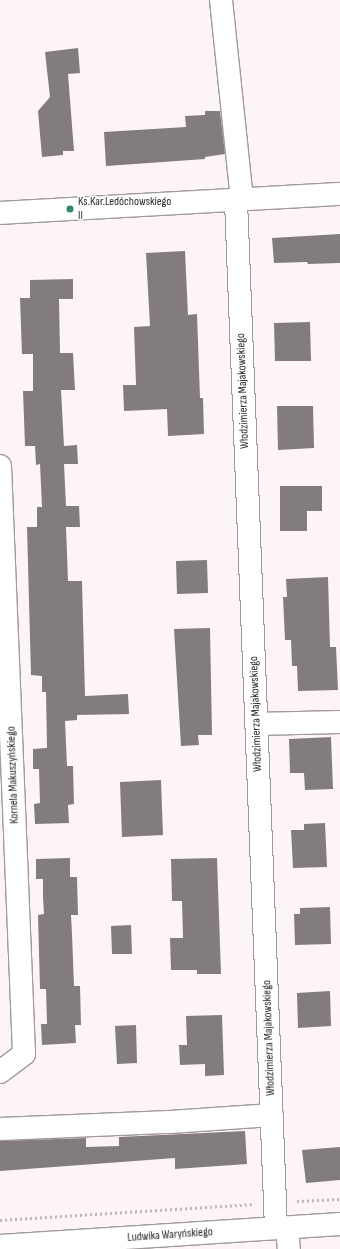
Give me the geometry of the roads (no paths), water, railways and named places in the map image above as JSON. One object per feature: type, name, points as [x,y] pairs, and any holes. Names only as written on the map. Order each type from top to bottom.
[{"type":"street","name":"Włodzimierza Majakowskiego","points":[[221,0],[239,201],[256,724],[276,1202],[289,1249]]},
{"type":"street","points":[[0,213],[239,201],[340,194]]},
{"type":"street","name":"Kornela Makuszyńskiego","points":[[0,466],[24,1054],[0,1072]]},
{"type":"street","points":[[256,724],[340,722]]},
{"type":"street","points":[[0,1129],[170,1122],[272,1115]]},
{"type":"street","name":"Ludwika Waryńskiego","points":[[0,1246],[340,1224]]},
{"type":"place","name":"Ks.Kar.Ledóchowskiego II","points":[[70,209]]}]
